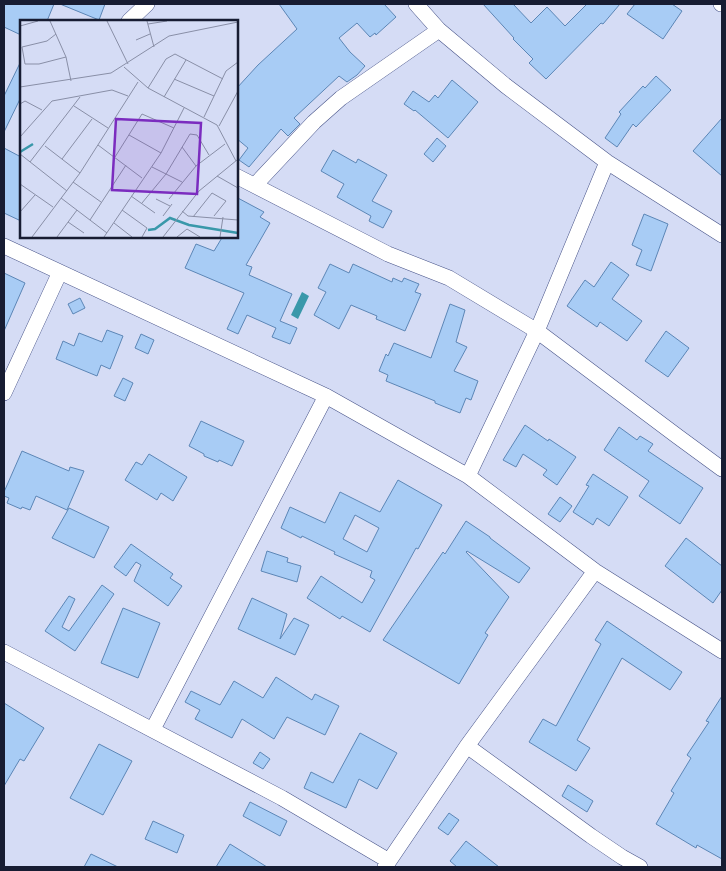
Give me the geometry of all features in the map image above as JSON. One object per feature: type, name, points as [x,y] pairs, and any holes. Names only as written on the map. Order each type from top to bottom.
[{"type":"street","points":[[130,20],[146,4]]},
{"type":"street","points":[[416,4],[439,30],[506,86],[607,162],[722,235]]},
{"type":"street","points":[[255,185],[314,122],[341,98],[439,30]]},
{"type":"street","points":[[468,476],[537,331],[607,162]]},
{"type":"street","points":[[238,177],[388,254],[449,278],[537,331],[722,469]]},
{"type":"street","points":[[4,246],[326,396],[468,476],[595,571],[722,651]]},
{"type":"street","points":[[4,393],[60,272]]},
{"type":"street","points":[[152,729],[326,396]]},
{"type":"street","points":[[4,652],[282,798],[387,864],[467,746],[595,571]]},
{"type":"street","points":[[467,746],[591,836],[640,867]]},
{"type":"water","points":[[302,292],[309,296],[298,319],[291,315]]},
{"type":"building","points":[[4,4],[54,4],[47,20],[20,20],[20,35],[4,27]]},
{"type":"building","points":[[60,4],[105,4],[99,20]]},
{"type":"building","points":[[279,4],[384,4],[396,17],[376,35],[375,33],[370,37],[357,23],[339,38],[365,66],[347,82],[339,76],[294,118],[300,124],[288,136],[281,129],[249,167],[239,160],[248,148],[238,140],[238,87],[258,65],[297,29]]},
{"type":"building","points":[[483,4],[513,4],[531,23],[547,7],[565,26],[587,4],[620,4],[603,24],[601,23],[546,79],[529,63],[533,59]]},
{"type":"building","points":[[635,4],[672,4],[682,11],[663,39],[627,14]]},
{"type":"building","points":[[20,63],[20,99],[4,132],[4,96]]},
{"type":"building","points":[[656,76],[671,90],[636,127],[633,124],[617,147],[605,138],[621,114],[619,112],[643,86],[645,88]]},
{"type":"building","points":[[452,80],[478,102],[448,138],[415,110],[404,104],[413,91],[429,102],[435,95],[438,98]]},
{"type":"building","points":[[722,118],[722,176],[693,151]]},
{"type":"building","points":[[437,138],[446,146],[433,162],[424,154]]},
{"type":"building","points":[[4,148],[20,156],[20,221],[4,213]]},
{"type":"building","points":[[333,150],[356,163],[358,159],[387,175],[372,201],[392,211],[383,228],[369,221],[371,216],[337,197],[344,184],[321,171]]},
{"type":"building","points":[[238,198],[264,212],[260,217],[270,223],[246,265],[252,267],[249,275],[292,294],[280,321],[297,328],[290,344],[272,337],[276,328],[247,315],[238,334],[227,329],[244,293],[185,268],[196,244],[214,251],[222,238],[238,238]]},
{"type":"building","points":[[644,214],[668,224],[651,271],[636,265],[642,250],[632,245]]},
{"type":"building","points":[[611,262],[629,275],[612,299],[642,321],[627,341],[600,322],[597,327],[567,306],[585,280],[594,287]]},
{"type":"building","points":[[330,264],[349,273],[353,264],[392,282],[393,278],[402,282],[404,278],[419,284],[415,292],[421,294],[405,331],[376,319],[377,316],[351,305],[339,329],[314,315],[326,292],[318,288]]},
{"type":"building","points":[[4,273],[25,283],[4,331]]},
{"type":"building","points":[[80,298],[85,308],[73,314],[68,304]]},
{"type":"building","points":[[450,304],[465,310],[456,342],[467,347],[454,371],[478,381],[471,400],[466,398],[460,413],[386,381],[388,375],[379,371],[386,354],[388,356],[394,343],[431,358]]},
{"type":"building","points":[[107,330],[123,336],[110,369],[101,365],[97,376],[56,359],[63,341],[74,346],[79,333],[102,342]]},
{"type":"building","points":[[666,331],[689,348],[668,377],[645,361]]},
{"type":"building","points":[[141,334],[154,340],[148,354],[135,348]]},
{"type":"building","points":[[123,378],[133,383],[125,401],[114,396]]},
{"type":"building","points":[[201,421],[244,441],[232,466],[204,456],[204,454],[189,446]]},
{"type":"building","points":[[525,425],[576,457],[557,485],[543,475],[547,470],[523,454],[516,467],[503,460]]},
{"type":"building","points":[[619,427],[637,440],[640,436],[653,444],[648,451],[703,488],[680,524],[639,496],[649,481],[604,450]]},
{"type":"building","points":[[22,451],[69,471],[70,467],[84,471],[67,510],[36,496],[30,510],[22,507],[21,509],[7,503],[9,498],[4,496],[4,492]]},
{"type":"building","points":[[149,454],[187,477],[173,501],[161,493],[157,500],[125,480],[136,462],[142,465]]},
{"type":"building","points":[[593,474],[628,497],[609,526],[597,518],[593,525],[573,512],[589,486],[586,485]]},
{"type":"building","points":[[398,480],[442,505],[370,632],[342,616],[340,619],[307,598],[321,576],[362,603],[375,580],[370,577],[372,571],[334,554],[335,552],[302,536],[301,538],[281,528],[290,507],[325,523],[340,492],[380,512]],"holes":[[[355,515],[379,528],[367,552],[343,539]]]},
{"type":"building","points":[[560,497],[572,506],[560,522],[548,514]]},
{"type":"building","points":[[69,508],[109,527],[94,558],[52,538]]},
{"type":"building","points":[[466,521],[530,568],[519,583],[466,552],[509,597],[485,633],[488,635],[459,684],[383,640],[443,552],[445,554]]},
{"type":"building","points":[[686,538],[722,566],[722,590],[713,603],[665,566]]},
{"type":"building","points":[[131,544],[173,574],[170,578],[182,586],[168,606],[134,581],[141,565],[136,562],[126,576],[114,567]]},
{"type":"building","points":[[267,551],[288,558],[287,562],[301,566],[297,582],[261,571]]},
{"type":"building","points":[[102,585],[114,594],[75,651],[45,631],[69,596],[75,599],[62,627],[69,631]]},
{"type":"building","points":[[252,598],[287,614],[280,639],[294,618],[309,625],[295,655],[238,629]]},
{"type":"building","points":[[123,608],[160,623],[138,678],[101,663]]},
{"type":"building","points":[[607,621],[682,672],[670,690],[622,658],[577,740],[590,748],[576,771],[529,742],[543,719],[556,726],[601,644],[595,640]]},
{"type":"building","points":[[276,677],[312,700],[315,694],[339,706],[325,735],[287,717],[274,739],[242,719],[232,738],[195,719],[200,710],[185,702],[191,691],[220,705],[234,681],[263,698]]},
{"type":"building","points":[[722,696],[722,859],[697,845],[696,848],[656,824],[674,793],[671,791],[691,758],[687,755],[709,722],[706,721]]},
{"type":"building","points":[[4,703],[44,728],[24,761],[20,759],[4,786]]},
{"type":"building","points":[[360,733],[397,753],[377,789],[359,779],[346,808],[304,788],[311,772],[333,783]]},
{"type":"building","points":[[99,744],[132,761],[103,815],[70,798]]},
{"type":"building","points":[[260,752],[270,759],[263,769],[253,763]]},
{"type":"building","points":[[568,785],[593,801],[587,812],[562,796]]},
{"type":"building","points":[[250,802],[287,821],[280,836],[243,816]]},
{"type":"building","points":[[449,813],[459,820],[448,835],[438,828]]},
{"type":"building","points":[[153,821],[184,835],[177,853],[145,839]]},
{"type":"building","points":[[466,841],[499,867],[457,867],[450,861]]},
{"type":"building","points":[[230,844],[267,867],[216,867]]},
{"type":"building","points":[[91,854],[118,867],[84,867]]}]
